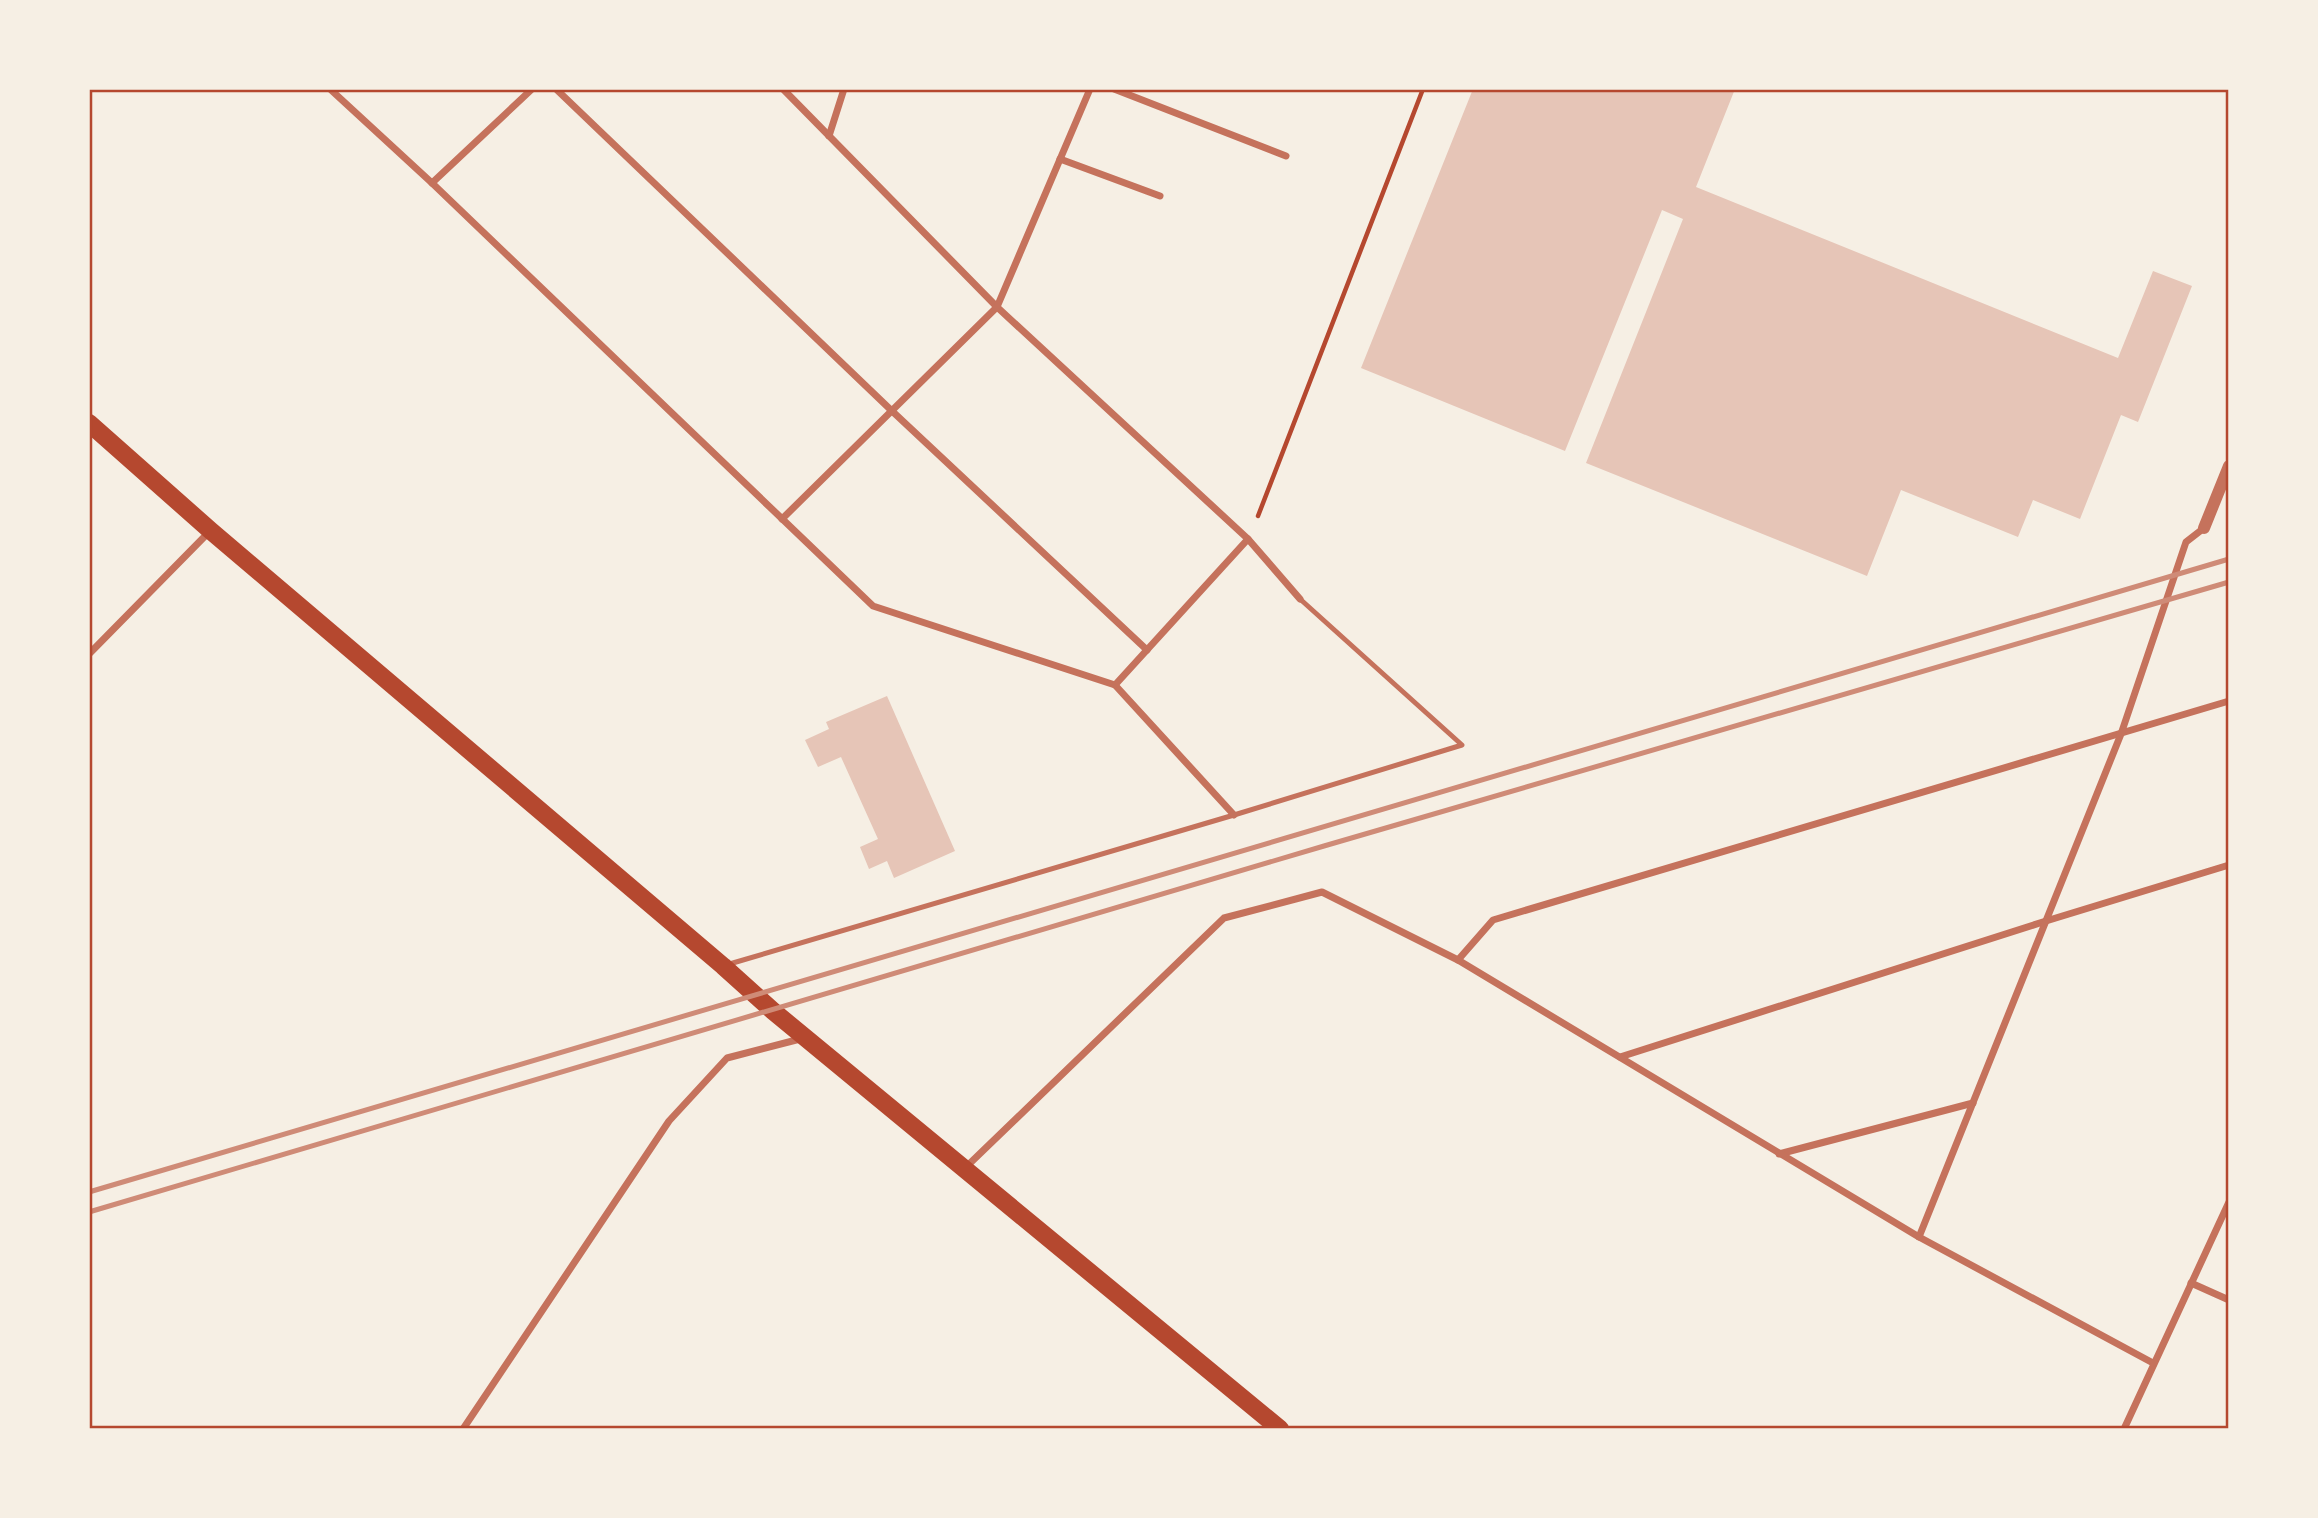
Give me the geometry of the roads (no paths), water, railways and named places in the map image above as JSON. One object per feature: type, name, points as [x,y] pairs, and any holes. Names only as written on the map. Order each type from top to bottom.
[{"type":"main road","points":[[89,423],[211,531],[806,1038],[1280,1429]]},
{"type":"street","points":[[330,89],[432,183],[873,606],[1115,685],[1234,816]]},
{"type":"street","points":[[432,183],[532,89]]},
{"type":"street","points":[[556,89],[892,411],[1147,650]]},
{"type":"street","points":[[783,89],[997,307],[1248,539],[1300,599]]},
{"type":"street","points":[[829,136],[844,89]]},
{"type":"street","points":[[782,519],[997,307],[1090,89]]},
{"type":"street","points":[[1114,89],[1286,156]]},
{"type":"street","points":[[1060,159],[1160,196]]},
{"type":"street","points":[[1919,1237],[2121,734],[2186,542],[2204,528],[2229,466]]},
{"type":"street","points":[[89,654],[211,531]]},
{"type":"street","points":[[1115,685],[1248,539]]},
{"type":"street","points":[[1458,960],[1493,920],[2229,701]]},
{"type":"street","points":[[1620,1058],[2229,865]]},
{"type":"street","points":[[965,1168],[1224,918],[1322,891],[1458,960],[1919,1237],[2152,1363]]},
{"type":"street","points":[[463,1429],[669,1121],[727,1058],[806,1038]]},
{"type":"street","points":[[1779,1154],[1973,1103]]},
{"type":"street","points":[[2124,1429],[2152,1363],[2229,1202]]},
{"type":"street","points":[[2190,1283],[2229,1300]]},
{"type":"lane","points":[[723,966],[1234,816],[1462,744],[1300,599]]},
{"type":"railway","points":[[89,1192],[2229,559]]},
{"type":"railway","points":[[89,1212],[1324,846],[2229,582]]}]
